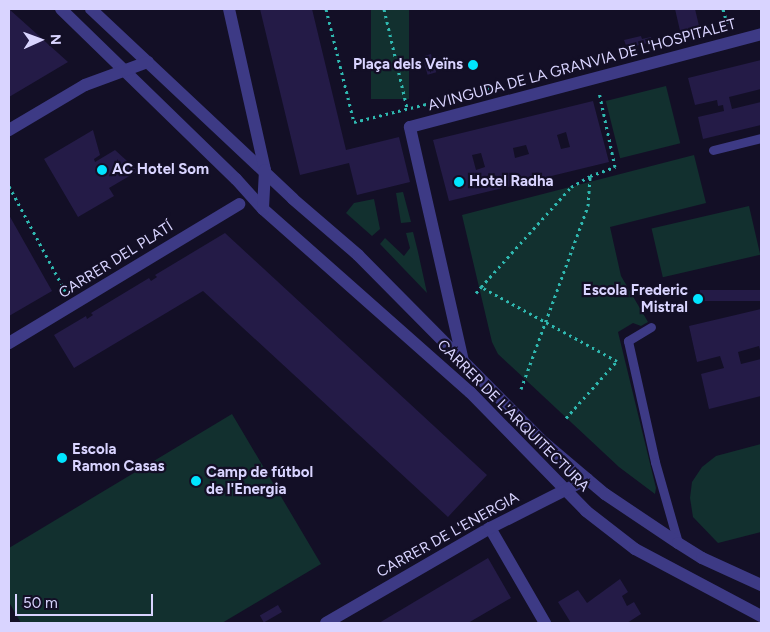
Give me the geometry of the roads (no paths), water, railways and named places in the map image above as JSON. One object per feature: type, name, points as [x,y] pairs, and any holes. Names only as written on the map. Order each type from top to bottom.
[{"type":"street","name":"CARRER DE L'ARQUITECTURA","points":[[61,9],[142,86],[263,209],[470,392],[563,489],[635,549],[761,616]]},
{"type":"street","name":"CARRER DE L'ARQUITECTURA","points":[[91,9],[265,170],[293,199],[358,255],[541,440],[587,479],[678,543],[702,558],[761,585]]},
{"type":"street","points":[[229,9],[265,170],[263,209]]},
{"type":"street","name":"AVINGUDA DE LA GRANVIA DE L'HOSPITALET","points":[[408,122],[761,34]]},
{"type":"street","points":[[9,130],[85,85],[122,69],[148,62]]},
{"type":"street","name":"CARRER DE L'ARQUITECTURA","points":[[408,122],[463,361]]},
{"type":"street","name":"CARRER DEL PLATÍ","points":[[9,343],[239,204]]},
{"type":"street","name":"CARRER DE L'ENERGIA","points":[[326,623],[490,528],[563,489],[587,479]]},
{"type":"street","points":[[490,528],[545,623]]},
{"type":"lane","points":[[714,150],[761,138]]},
{"type":"lane","points":[[651,327],[628,341],[655,462],[678,543]]},
{"type":"place","name":"Plaça dels Veïns","points":[[473,65]]},
{"type":"place","name":"AC Hotel Som","points":[[102,170]]},
{"type":"place","name":"Hotel Radha","points":[[459,182]]},
{"type":"place","name":"Escola Frederic Mistral","points":[[698,299]]},
{"type":"place","name":"Escola Ramon Casas","points":[[62,458]]},
{"type":"place","name":"Camp de fútbol de l'Energia","points":[[196,481]]}]
